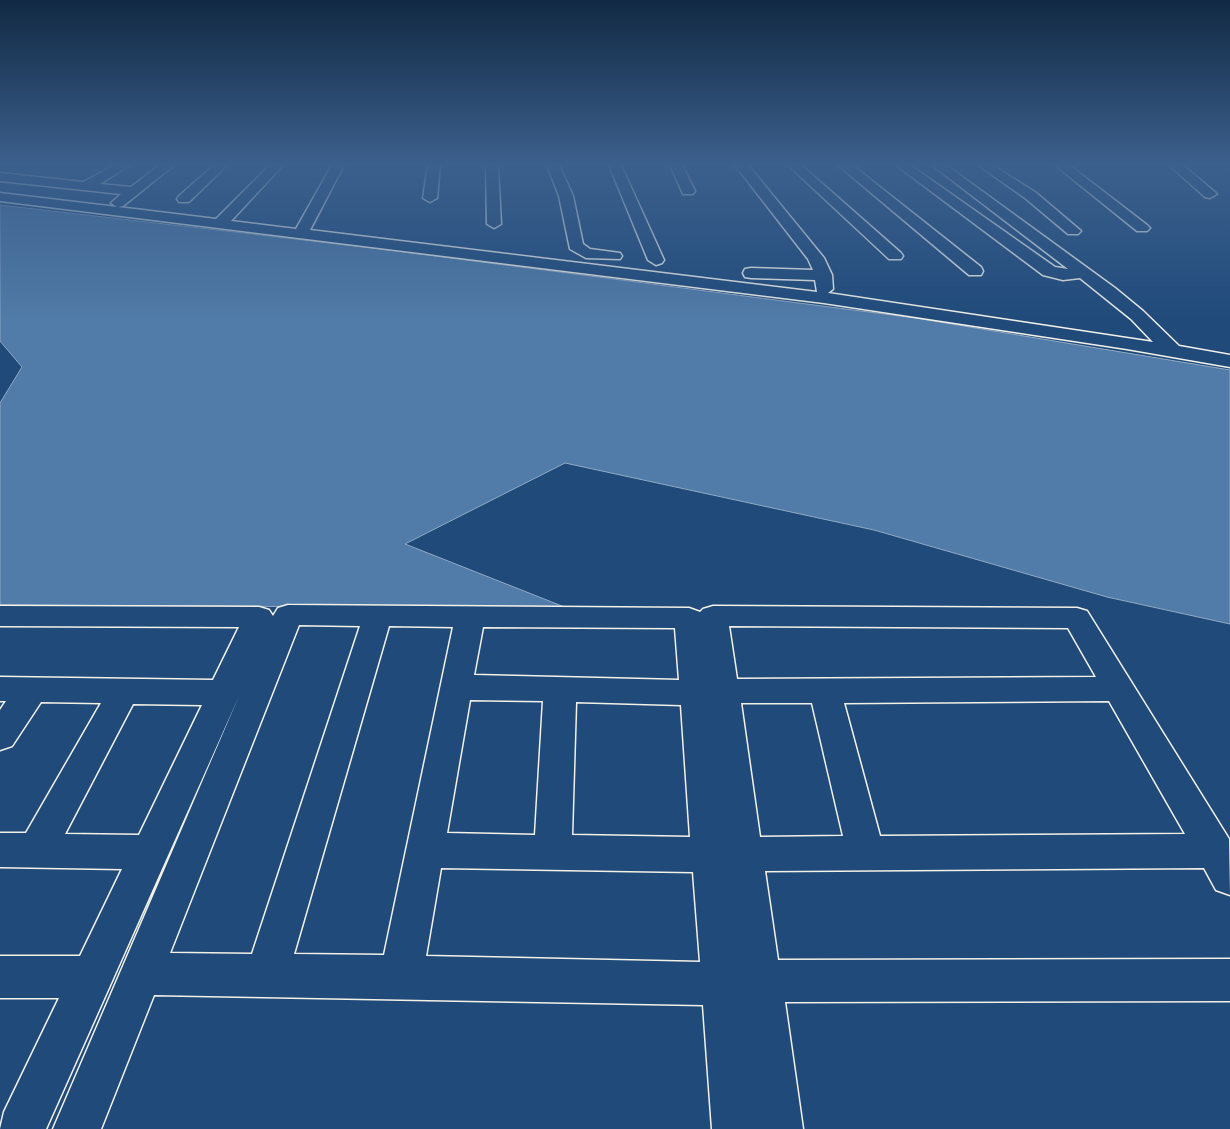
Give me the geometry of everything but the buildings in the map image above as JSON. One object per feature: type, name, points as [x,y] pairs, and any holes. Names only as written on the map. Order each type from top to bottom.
[{"type":"street","points":[[170,218],[824,298],[1173,351],[1230,362]]},
{"type":"street","points":[[220,224],[226,218]]},
{"type":"street","points":[[301,234],[310,218]]},
{"type":"street","points":[[494,218],[494,224]]},
{"type":"street","points":[[570,218],[576,246],[586,252],[675,262]]},
{"type":"street","points":[[638,218],[656,260]]},
{"type":"street","points":[[784,218],[811,251],[824,275],[824,298]]},
{"type":"street","points":[[852,218],[895,256]]},
{"type":"street","points":[[910,218],[975,270]]},
{"type":"street","points":[[975,218],[1049,271],[1063,275],[1084,273]]},
{"type":"street","points":[[1009,218],[1137,315],[1173,351]]},
{"type":"street","points":[[1057,218],[1073,231]]},
{"type":"street","points":[[1129,218],[1142,228]]},
{"type":"street","points":[[734,271],[824,275]]},
{"type":"street","points":[[77,1129],[288,615],[689,618],[709,692],[742,982],[779,1129]]},
{"type":"street","points":[[401,977],[470,615]]},
{"type":"street","points":[[0,616],[259,617],[21,1129]]},
{"type":"street","points":[[266,976],[378,616]]},
{"type":"street","points":[[709,692],[713,616],[1076,618],[1223,864]]},
{"type":"street","points":[[456,688],[709,692],[1119,689]]},
{"type":"street","points":[[0,689],[224,693]]},
{"type":"street","points":[[553,851],[560,689]]},
{"type":"street","points":[[0,736],[32,690]]},
{"type":"street","points":[[37,850],[124,691]]},
{"type":"street","points":[[825,691],[866,853]]},
{"type":"street","points":[[0,850],[150,852]]},
{"type":"street","points":[[425,850],[727,855],[866,853],[1223,864]]},
{"type":"street","points":[[140,974],[742,982],[1230,980]]},
{"type":"street","points":[[0,977],[92,978]]},
{"type":"street","points":[[736,1129],[742,982]]},
{"type":"water","points":[[0,218],[110,218],[381,249],[915,318],[1230,370],[1230,624],[1107,597],[874,530],[565,463],[405,544],[567,608],[0,605],[0,403],[22,367],[0,341]]}]
